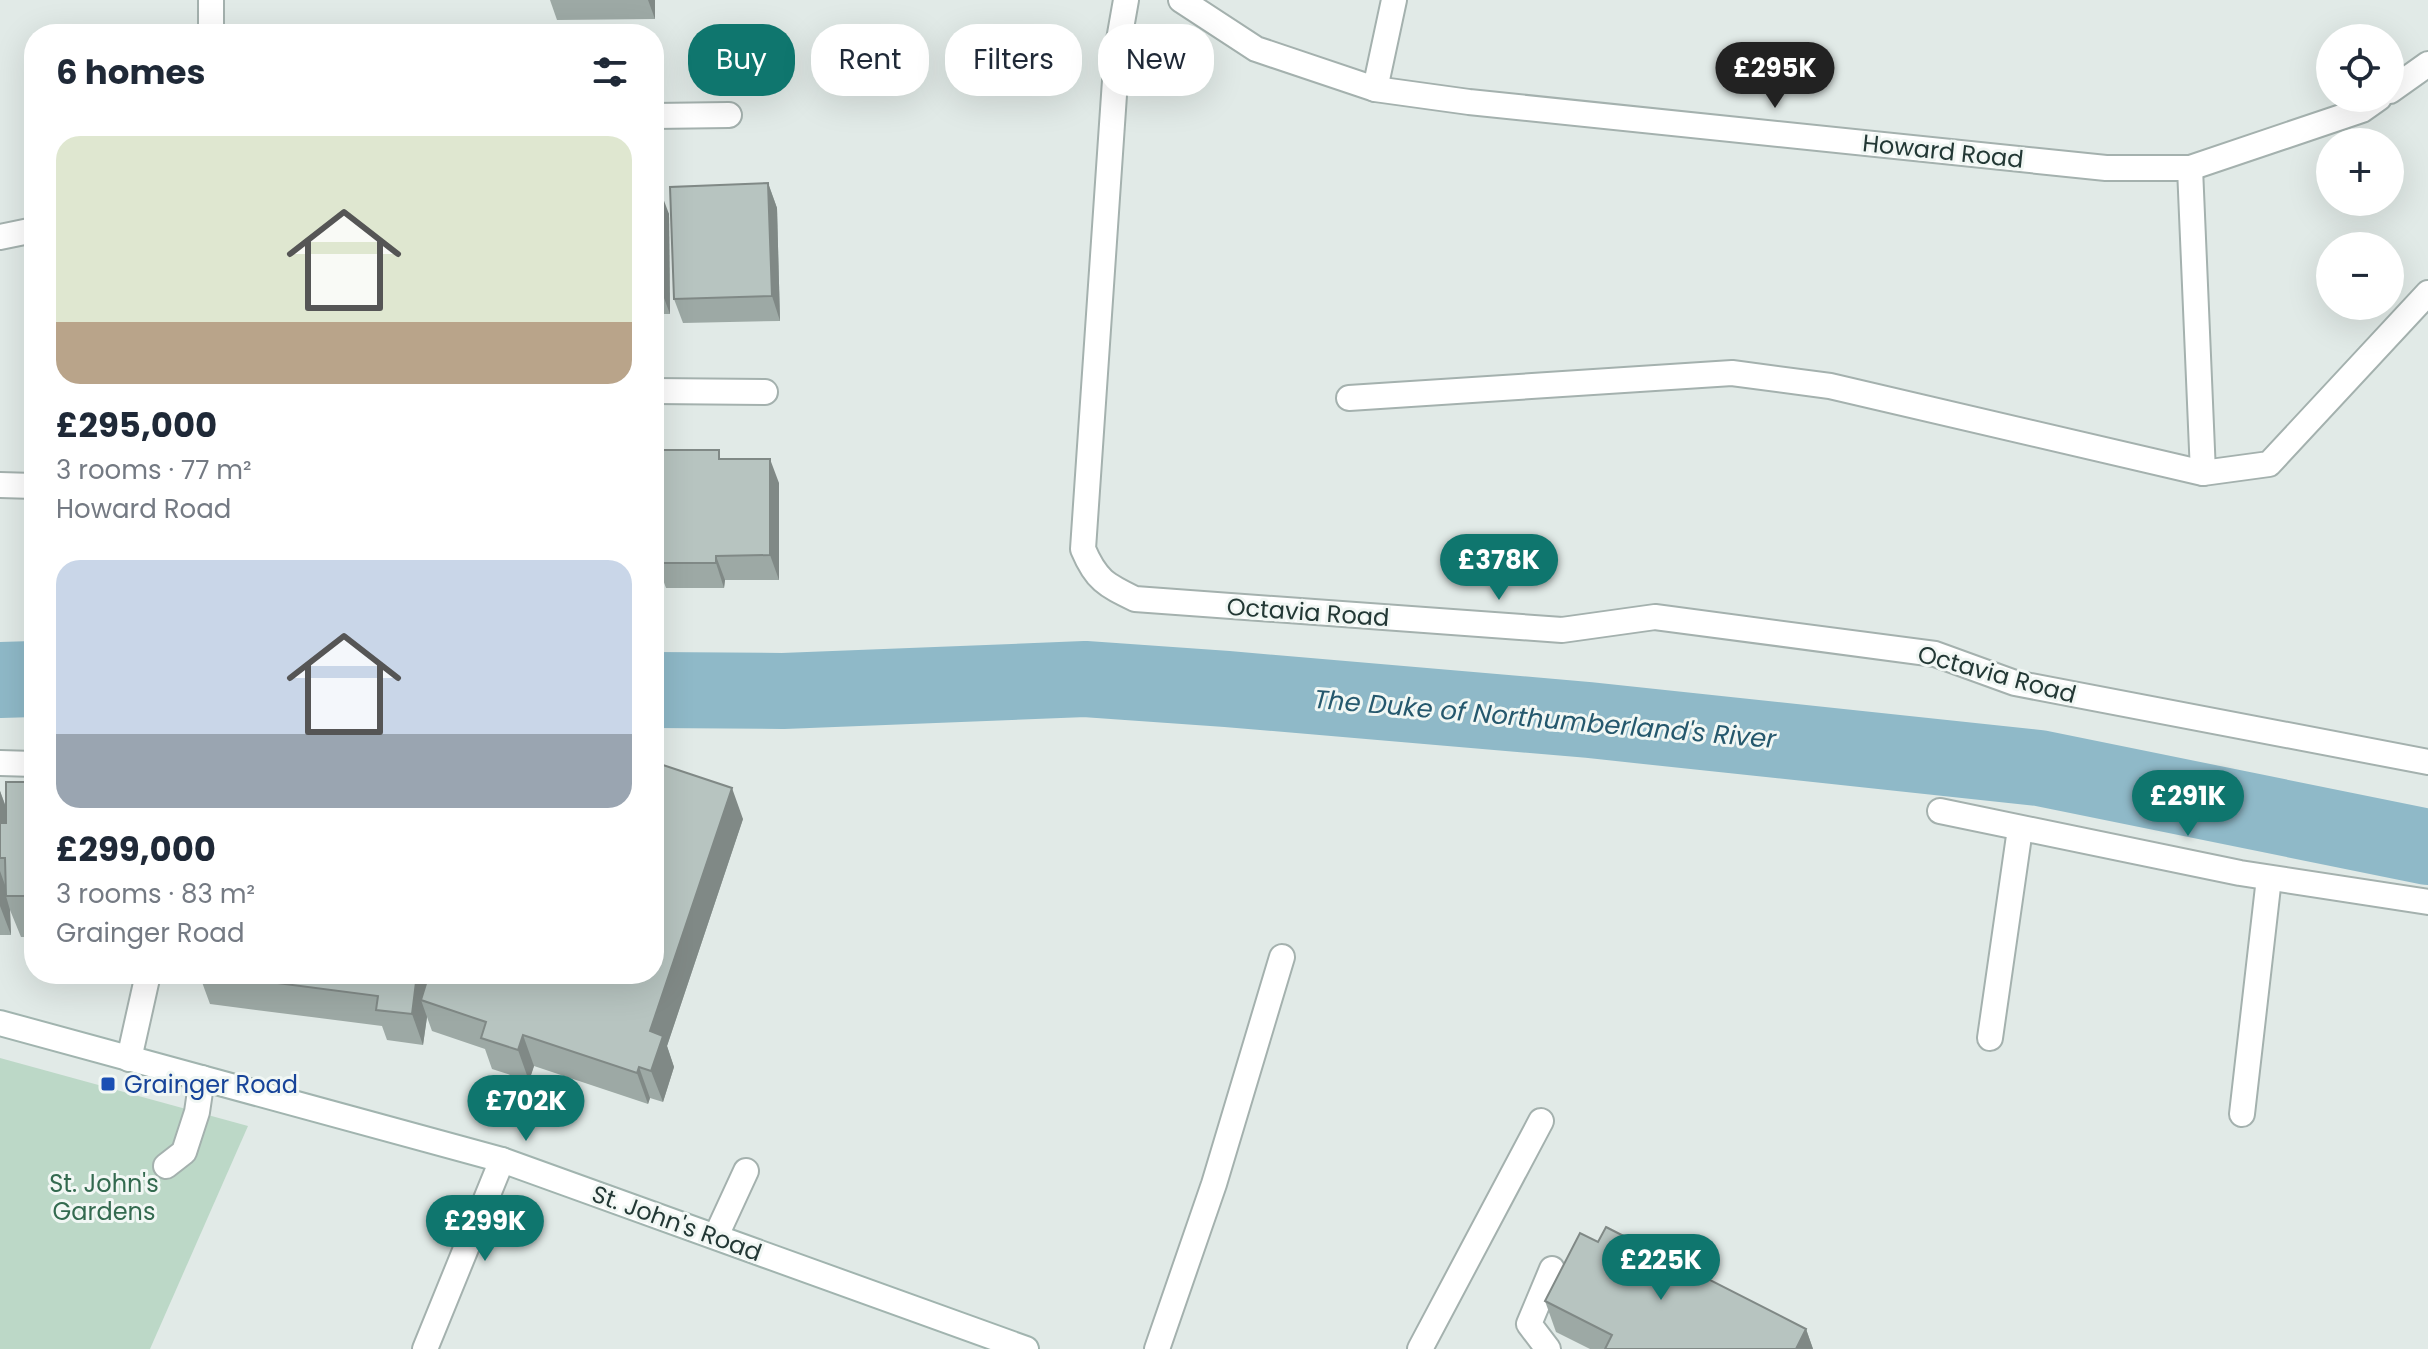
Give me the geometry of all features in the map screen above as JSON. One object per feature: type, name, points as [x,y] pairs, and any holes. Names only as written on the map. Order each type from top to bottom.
[{"type":"street","points":[[211,0],[211,24]]},
{"type":"street","name":"Octavia Road","points":[[1126,0],[1117,51],[1083,549],[1091,568],[1105,585],[1135,599],[1562,630],[1655,617],[1935,654],[2015,683],[2428,762]]},
{"type":"street","name":"Howard Road","points":[[1181,0],[1256,49],[1375,89],[1469,102],[2106,168],[2190,168],[2356,112]]},
{"type":"street","points":[[1375,89],[1394,0]]},
{"type":"street","points":[[2404,81],[2428,64]]},
{"type":"street","points":[[664,116],[729,115]]},
{"type":"street","points":[[2190,168],[2203,473]]},
{"type":"street","points":[[0,237],[24,232]]},
{"type":"street","points":[[1349,398],[1732,373],[1830,386],[2203,473],[2269,464],[2428,293]]},
{"type":"street","points":[[664,391],[765,392]]},
{"type":"street","points":[[0,485],[24,486]]},
{"type":"street","points":[[0,763],[24,764]]},
{"type":"street","points":[[1940,811],[2269,878],[2428,902]]},
{"type":"street","points":[[1990,1038],[2020,829]]},
{"type":"street","points":[[2242,1114],[2269,878]]},
{"type":"street","points":[[1157,1349],[1214,1184],[1282,957]]},
{"type":"street","points":[[129,1059],[146,984]]},
{"type":"street","name":"St. John's Road","points":[[0,1023],[502,1160],[1026,1349]]},
{"type":"street","points":[[166,1166],[184,1152],[197,1112],[202,1078]]},
{"type":"street","points":[[1420,1349],[1541,1121]]},
{"type":"street","points":[[425,1349],[502,1160]]},
{"type":"street","points":[[716,1236],[746,1171]]},
{"type":"street","points":[[1548,1349],[1529,1324],[1552,1269]]},
{"type":"green space","name":"St. John's Gardens","points":[[0,1058],[248,1126],[150,1349],[0,1349]]},
{"type":"building","points":[[768,183],[772,296],[674,299],[670,187]]},
{"type":"building","points":[[664,450],[719,450],[719,459],[770,459],[770,555],[716,556],[716,563],[664,563]]},
{"type":"building","points":[[664,765],[732,788],[650,1031],[663,1036],[651,1071],[639,1067],[637,1073],[523,1035],[518,1050],[481,1038],[486,1022],[421,1000],[426,984],[664,984]]},
{"type":"building","points":[[6,782],[24,782],[24,896],[6,896],[5,858],[0,858],[0,823],[6,823]]},
{"type":"building","points":[[285,984],[416,984],[412,1014],[376,1010],[378,996]]},
{"type":"building","points":[[1606,1227],[1806,1329],[1796,1349],[1605,1349],[1612,1335],[1545,1301],[1580,1233],[1598,1242]]},
{"type":"waterway","name":"The Duke of Northumberland's River","points":[[0,680],[24,679]]},
{"type":"waterway","name":"The Duke of Northumberland's River","points":[[664,690],[783,691],[1085,679],[1589,720],[2039,768],[2428,847]]},
{"type":"place","name":"Grainger Road","points":[[108,1084]]}]
